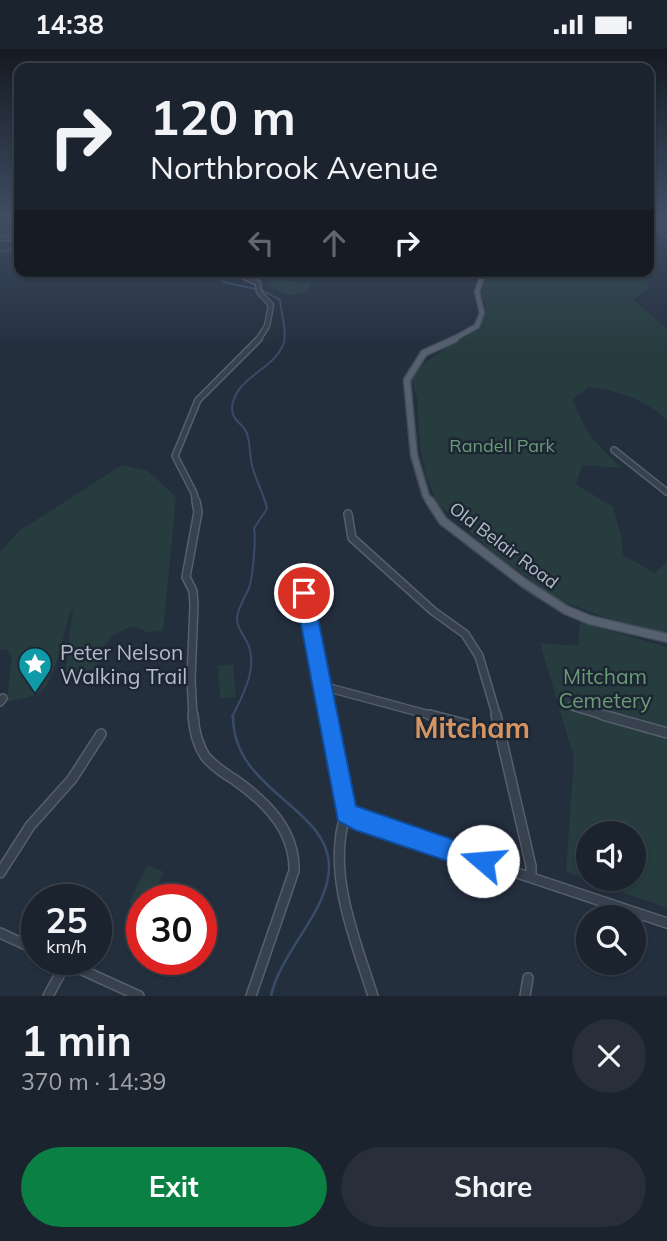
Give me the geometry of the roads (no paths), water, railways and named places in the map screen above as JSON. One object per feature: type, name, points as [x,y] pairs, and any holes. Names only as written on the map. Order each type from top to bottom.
[{"type":"main road","name":"Old Belair Road","points":[[484,277],[477,292],[482,313],[477,326],[470,333],[425,353],[407,380],[414,454],[430,505],[443,521],[552,602],[590,620],[667,638]]},
{"type":"street","points":[[248,277],[253,279],[271,305],[267,326],[248,353],[198,400],[190,426],[176,450],[176,456],[194,493],[198,516],[186,577],[193,591],[194,605],[192,724],[207,760],[243,785],[286,832],[294,850],[294,871],[251,996]]},
{"type":"street","points":[[614,450],[667,492]]},
{"type":"street","points":[[348,514],[352,538],[433,611],[465,634],[479,656],[502,734],[531,866],[531,877]]},
{"type":"street","points":[[304,593],[346,813],[339,827],[338,848],[346,903],[373,996]]},
{"type":"street","points":[[322,686],[502,734]]},
{"type":"street","points":[[572,706],[667,733]]},
{"type":"street","points":[[0,873],[30,826],[65,788],[101,734]]},
{"type":"street","points":[[346,813],[355,819],[667,923]]},
{"type":"street","points":[[0,933],[21,943]]},
{"type":"street","points":[[48,996],[56,975]]},
{"type":"street","points":[[93,975],[139,996]]},
{"type":"street","points":[[526,996],[528,978]]},
{"type":"waterway","points":[[220,277],[223,282],[256,289]]},
{"type":"waterway","points":[[233,715],[248,682],[251,663],[251,653],[238,626],[237,615],[249,588],[253,567],[254,528],[267,509],[252,464],[248,435],[233,416],[232,409],[239,389],[273,360],[280,352],[285,337],[280,300],[262,290]]},
{"type":"waterway","points":[[233,715],[237,741],[247,762],[262,780],[313,827],[324,844],[329,864],[322,897],[276,979],[271,996]]},
{"type":"place","name":"Peter Nelson Walking Trail","points":[[35,694]]},
{"type":"district","name":"Mitcham","points":[[472,727]]},
{"type":"park label","name":"Randell Park","points":[[502,445]]},
{"type":"park label","name":"Mitcham Cemetery","points":[[605,688]]}]
